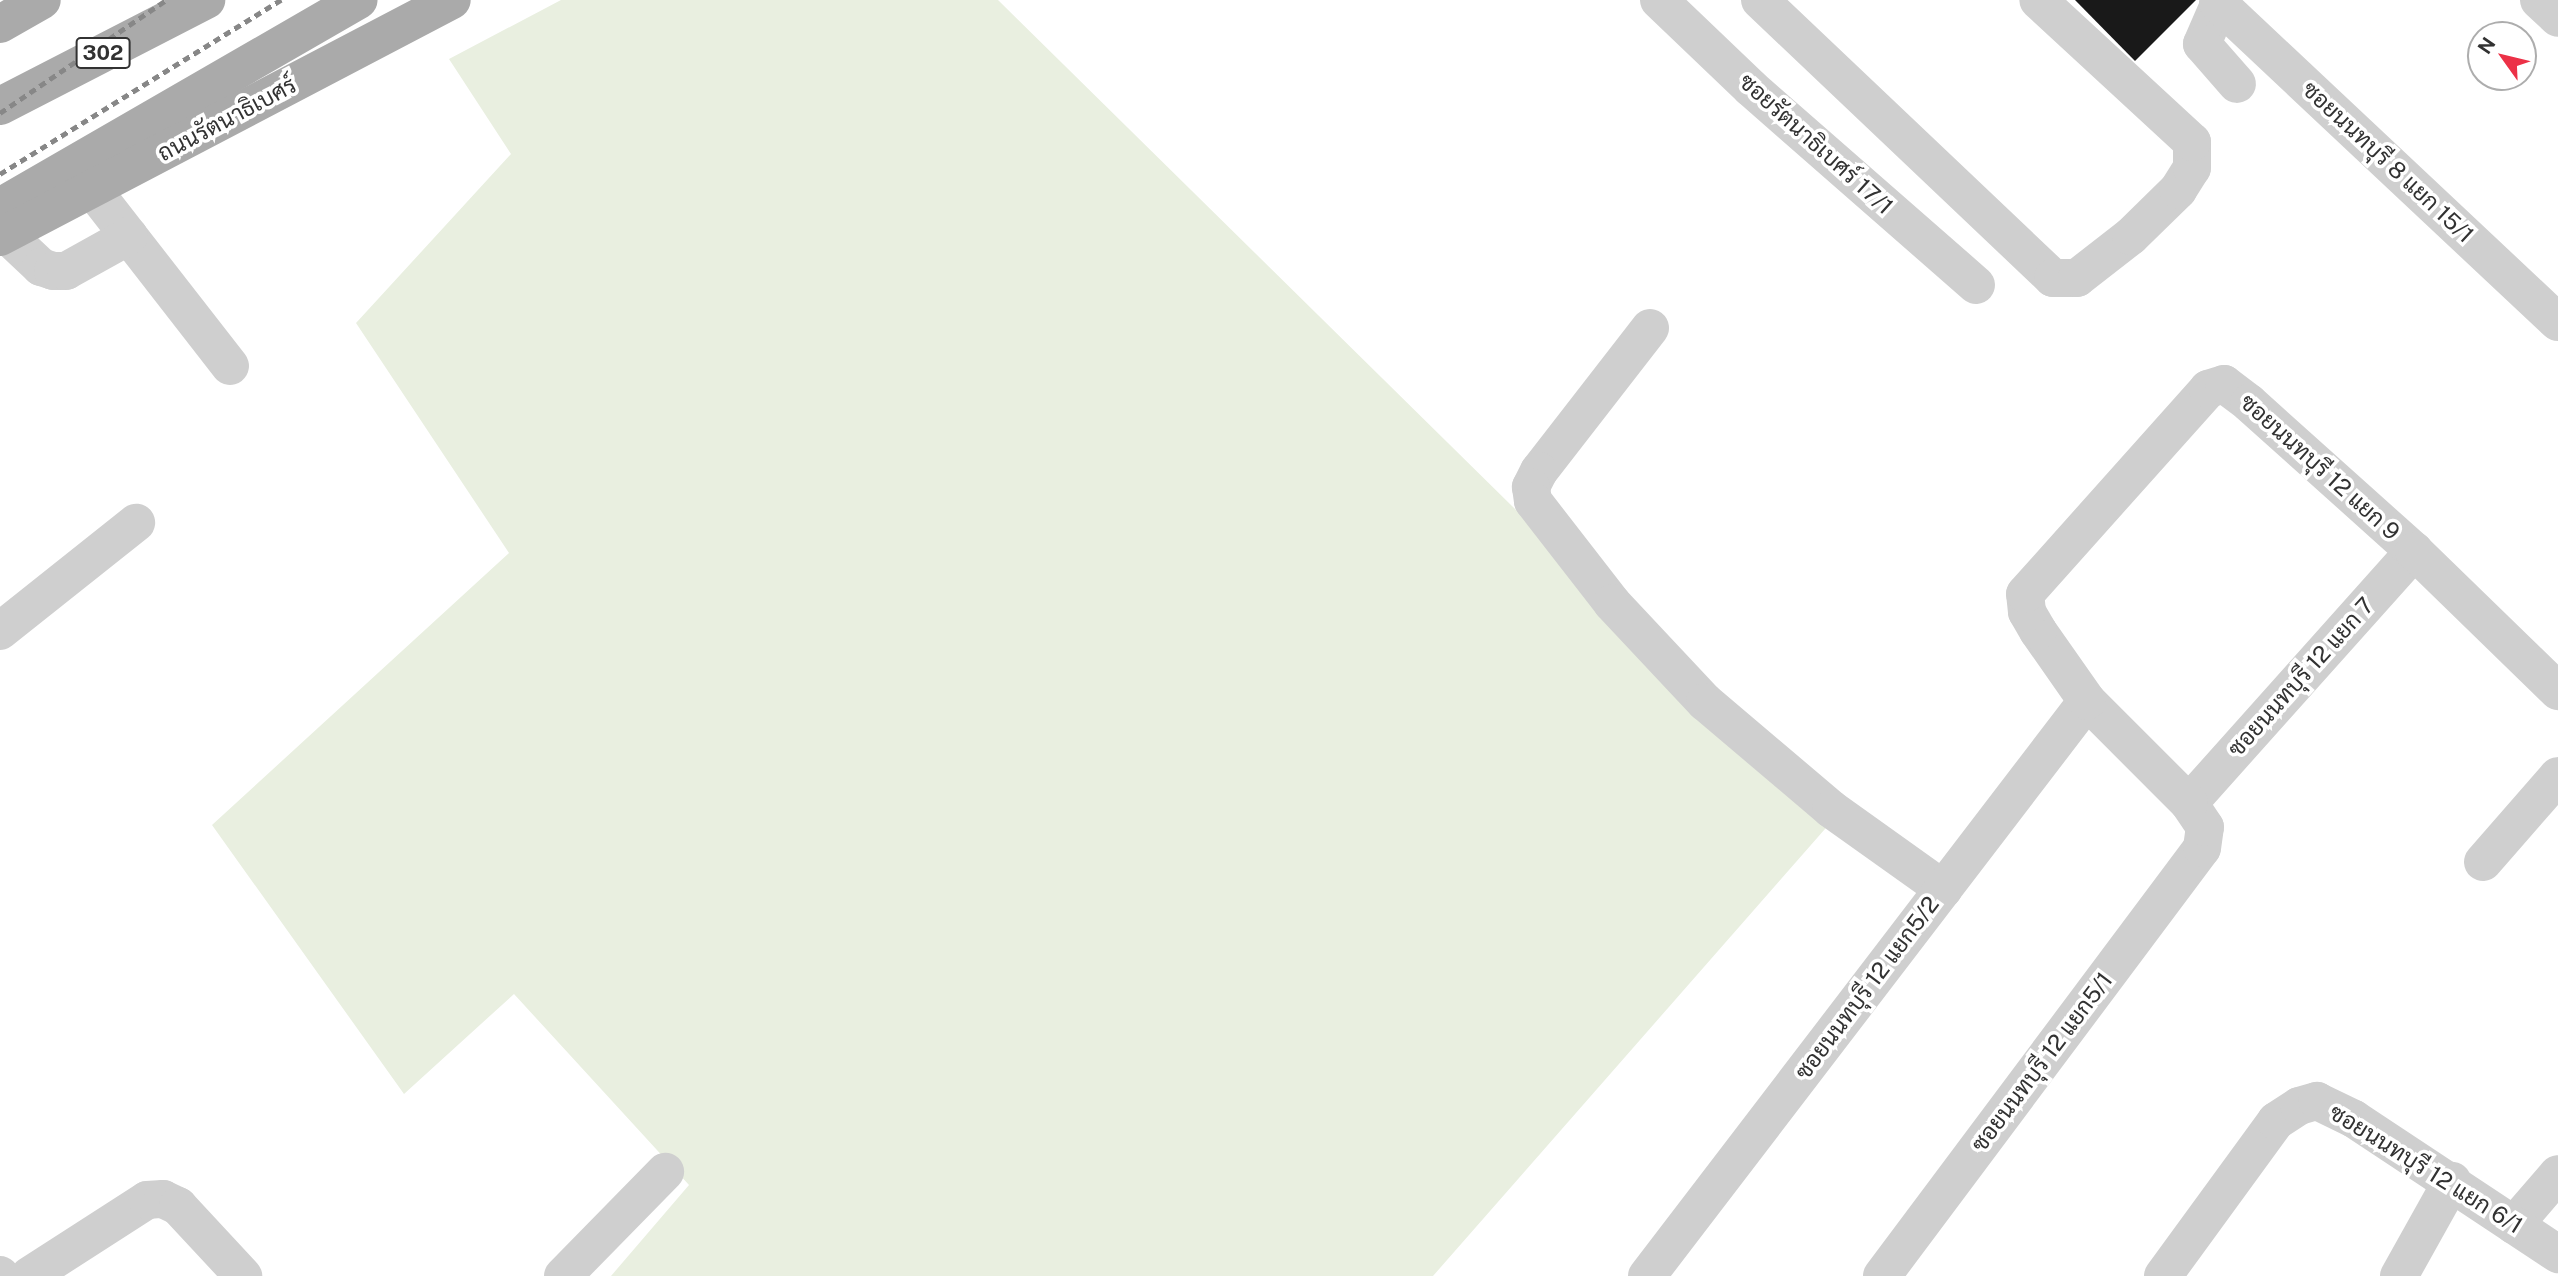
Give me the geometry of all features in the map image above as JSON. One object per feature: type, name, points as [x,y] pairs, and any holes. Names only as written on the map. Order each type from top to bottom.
[{"type":"main road","points":[[0,24],[42,0]]},
{"type":"main road","name":"302","points":[[0,106],[206,0]]},
{"type":"main road","points":[[2,226],[359,0]]},
{"type":"main road","name":"ถนนรัตนาธิเบศร์","points":[[2,226],[93,190],[452,0]]},
{"type":"street","name":"ซอยรัตนาธิเบศร์ 17/1","points":[[1659,0],[1751,88],[1976,285]]},
{"type":"street","points":[[1760,0],[2053,278],[2077,278],[2131,236],[2178,190],[2192,168],[2192,142],[2038,0]]},
{"type":"street","points":[[2539,0],[2558,18]]},
{"type":"street","points":[[2219,1],[2202,44],[2237,84]]},
{"type":"street","name":"ซอยนนทบุรี 8 แยก 15/1","points":[[2219,1],[2558,322]]},
{"type":"street","points":[[93,190],[230,366]]},
{"type":"street","points":[[2,226],[41,267],[53,271],[66,271],[129,236]]},
{"type":"street","points":[[1650,328],[1539,471],[1531,487],[1533,501],[1612,603],[1705,702],[1831,809],[1943,889]]},
{"type":"street","name":"ซอยนนทบุรี 12 แยก 9","points":[[2087,701],[2038,632],[2027,612],[2025,594],[2208,389],[2224,384],[2414,551],[2558,691]]},
{"type":"street","points":[[0,631],[136,523]]},
{"type":"street","name":"ซอยนนทบุรี 12 แยก 7","points":[[2189,803],[2414,551]]},
{"type":"street","points":[[2087,701],[2189,803]]},
{"type":"street","name":"ซอยนนทบุรี 12 แยก5/2","points":[[1647,1276],[2087,701]]},
{"type":"street","points":[[2483,862],[2558,776]]},
{"type":"street","name":"ซอยนนทบุรี 12 แยก5/1","points":[[1882,1276],[2202,848],[2205,827],[2189,803]]},
{"type":"street","name":"ซอยนนทบุรี 12 แยก 6/1","points":[[2163,1276],[2276,1121],[2299,1106],[2317,1101],[2354,1119],[2452,1181],[2558,1254]]},
{"type":"street","points":[[564,1276],[665,1171]]},
{"type":"street","points":[[2514,1224],[2558,1174]]},
{"type":"street","points":[[2399,1276],[2452,1181]]},
{"type":"street","points":[[29,1276],[147,1200],[163,1199],[178,1206],[243,1276]]},
{"type":"green space","points":[[561,0],[998,0],[1832,821],[1433,1276],[611,1276],[689,1185],[514,994],[404,1094],[212,825],[509,553],[356,323],[511,154],[449,59]]},
{"type":"building","points":[[2075,0],[2196,0],[2135,61]]},
{"type":"railway","points":[[0,113],[166,0]]},
{"type":"railway","points":[[0,174],[281,0]]}]
